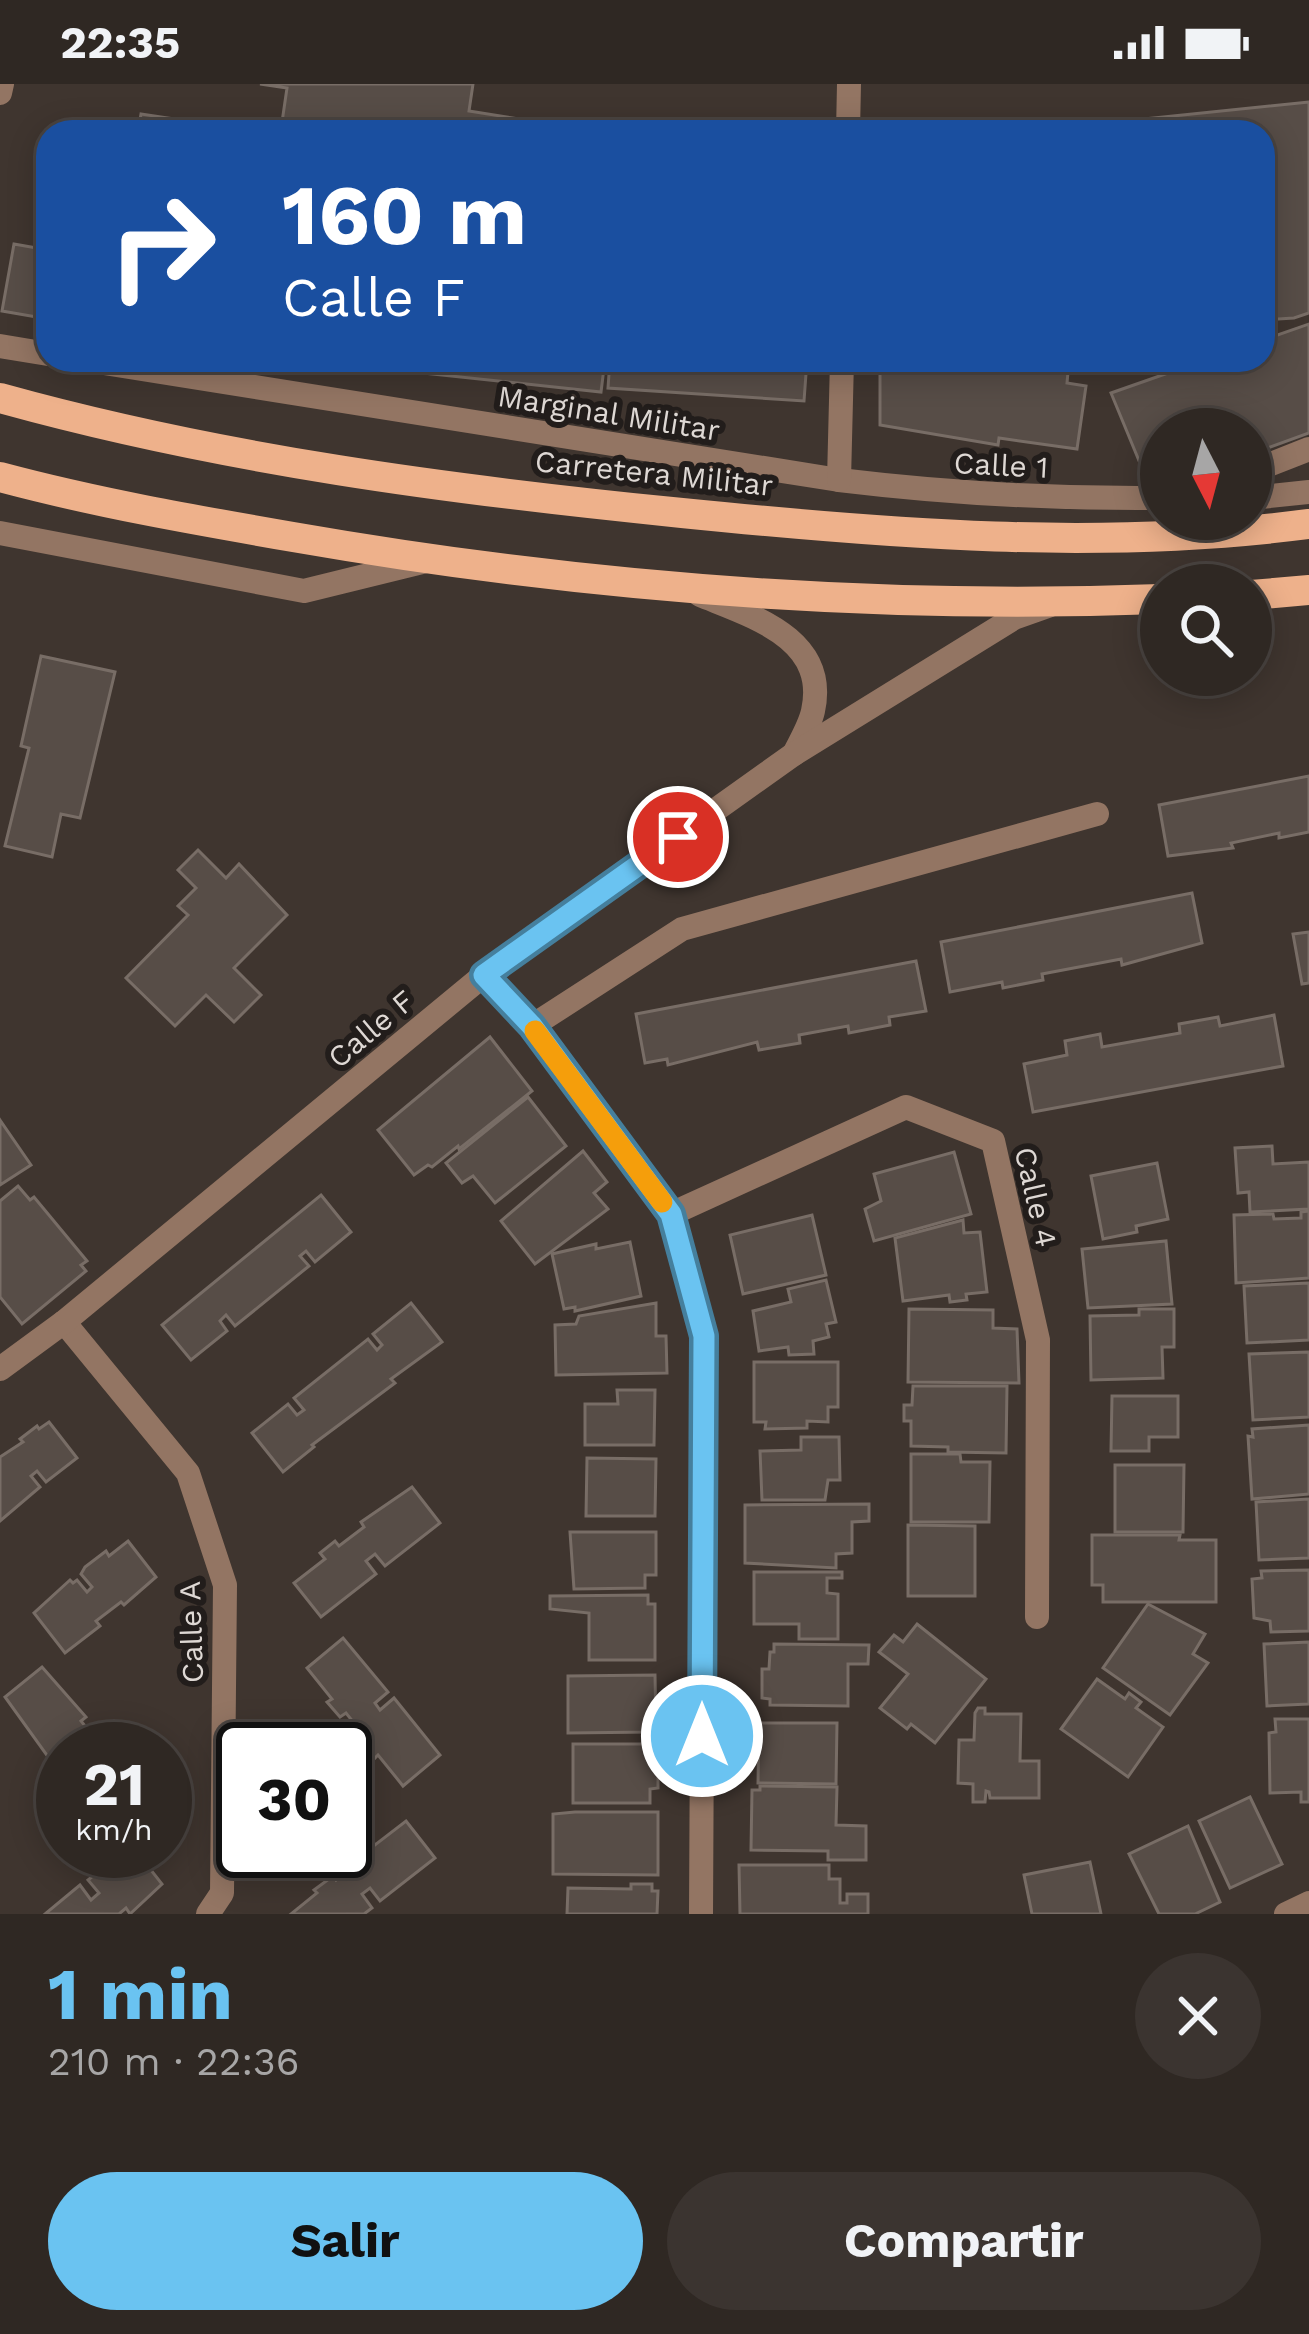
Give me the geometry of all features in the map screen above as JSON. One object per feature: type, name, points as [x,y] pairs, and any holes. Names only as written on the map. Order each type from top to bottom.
[{"type":"main road","name":"Carretera Militar","points":[[0,398],[94,424],[301,466],[608,506],[815,526],[1023,539],[1198,536],[1309,524]]},
{"type":"main road","points":[[0,477],[87,500],[429,560],[681,587],[904,602],[1140,600]]},
{"type":"main road","points":[[1272,593],[1309,590]]},
{"type":"street","points":[[0,93],[2,84]]},
{"type":"street","points":[[848,120],[849,84]]},
{"type":"street","points":[[0,346],[36,352]]},
{"type":"street","name":"Marginal Militar","points":[[160,372],[838,480]]},
{"type":"street","points":[[838,480],[842,372]]},
{"type":"street","points":[[1272,464],[1309,449]]},
{"type":"street","name":"Calle 1","points":[[838,480],[938,492],[1140,498]]},
{"type":"street","points":[[1272,496],[1309,492]]},
{"type":"street","points":[[0,533],[304,591],[429,560]]},
{"type":"street","points":[[681,587],[782,630],[795,642],[816,685],[813,713],[794,754]]},
{"type":"street","name":"Calle F","points":[[0,1369],[64,1322],[484,975],[794,754],[1014,618],[1058,603]]},
{"type":"street","points":[[532,1026],[682,929],[1096,814]]},
{"type":"street","points":[[484,975],[532,1026],[671,1214],[704,1336],[701,1914]]},
{"type":"street","name":"Calle 4","points":[[671,1214],[906,1107],[993,1141],[1037,1340],[1037,1617]]},
{"type":"street","name":"Calle A","points":[[64,1322],[188,1473],[225,1586],[221,1893],[208,1914]]},
{"type":"street","points":[[1286,1914],[1309,1903]]},
{"type":"building","points":[[260,84],[473,84],[469,111],[526,120],[282,120],[287,88]]},
{"type":"building","points":[[1309,102],[1309,313],[1275,319],[1275,120],[1134,120]]},
{"type":"building","points":[[141,114],[181,120],[140,120]]},
{"type":"building","points":[[14,244],[36,248],[36,317],[2,311]]},
{"type":"building","points":[[1309,324],[1309,433],[1272,446],[1272,408],[1140,408],[1140,463],[1111,393],[1171,372],[1275,372],[1275,336]]},
{"type":"building","points":[[413,372],[604,372],[601,392]]},
{"type":"building","points":[[609,372],[806,372],[804,401],[608,388]]},
{"type":"building","points":[[880,372],[1068,372],[1067,383],[1086,386],[1077,449],[999,438],[998,445],[880,425]]},
{"type":"building","points":[[41,656],[115,672],[80,818],[61,814],[52,857],[5,846],[29,748],[21,746]]},
{"type":"building","points":[[1309,776],[1309,832],[1279,838],[1279,833],[1231,843],[1233,848],[1168,856],[1159,805]]},
{"type":"building","points":[[198,850],[226,878],[239,864],[287,915],[234,968],[261,995],[234,1022],[206,995],[175,1026],[126,978],[188,915],[178,906],[196,888],[178,870]]},
{"type":"building","points":[[1192,893],[1202,943],[1122,965],[1121,959],[1042,974],[1043,980],[1003,988],[1002,982],[950,992],[941,942]]},
{"type":"building","points":[[1309,932],[1309,983],[1302,984],[1293,934]]},
{"type":"building","points":[[916,961],[926,1011],[889,1017],[890,1025],[799,1035],[800,1043],[759,1050],[757,1042],[668,1065],[667,1059],[645,1063],[636,1014]]},
{"type":"building","points":[[1274,1015],[1283,1066],[1033,1112],[1024,1064],[1067,1055],[1065,1041],[1100,1034],[1102,1047],[1180,1033],[1179,1024],[1218,1017],[1220,1026]]},
{"type":"building","points":[[490,1037],[532,1091],[459,1149],[414,1175],[378,1130]]},
{"type":"building","points":[[528,1097],[566,1146],[495,1203],[473,1176],[462,1183],[446,1163]]},
{"type":"building","points":[[0,1120],[31,1165],[0,1185]]},
{"type":"building","points":[[1272,1146],[1273,1164],[1309,1162],[1309,1209],[1250,1212],[1249,1192],[1238,1193],[1235,1148]]},
{"type":"building","points":[[583,1151],[607,1182],[594,1193],[608,1209],[535,1264],[501,1221]]},
{"type":"building","points":[[954,1152],[971,1214],[874,1241],[865,1209],[881,1201],[874,1174]]},
{"type":"building","points":[[1157,1163],[1168,1219],[1103,1239],[1091,1176]]},
{"type":"building","points":[[18,1186],[30,1200],[34,1197],[87,1261],[81,1265],[86,1271],[22,1324],[0,1297],[0,1201]]},
{"type":"building","points":[[321,1195],[351,1232],[315,1262],[306,1251],[300,1256],[309,1266],[235,1326],[226,1315],[220,1321],[227,1331],[191,1360],[162,1325]]},
{"type":"building","points":[[1309,1211],[1309,1278],[1236,1283],[1234,1215],[1301,1218],[1301,1212]]},
{"type":"building","points":[[812,1215],[826,1275],[743,1294],[730,1235]]},
{"type":"building","points":[[963,1220],[964,1233],[980,1232],[987,1292],[950,1302],[949,1295],[903,1301],[895,1238]]},
{"type":"building","points":[[1166,1241],[1172,1304],[1088,1308],[1082,1249]]},
{"type":"building","points":[[630,1242],[641,1296],[575,1311],[575,1307],[564,1309],[552,1254]]},
{"type":"building","points":[[826,1280],[836,1322],[826,1324],[829,1337],[813,1341],[814,1354],[789,1355],[788,1347],[759,1351],[753,1311],[791,1302],[788,1289]]},
{"type":"building","points":[[1309,1283],[1309,1340],[1247,1343],[1244,1286]]},
{"type":"building","points":[[411,1303],[442,1342],[391,1379],[395,1383],[283,1472],[252,1433],[288,1404],[297,1415],[304,1410],[294,1398],[368,1339],[377,1350],[382,1345],[373,1334]]},
{"type":"building","points":[[656,1303],[656,1336],[666,1336],[667,1373],[556,1375],[555,1325],[576,1324],[579,1316]]},
{"type":"building","points":[[909,1309],[993,1310],[993,1328],[1017,1329],[1019,1383],[908,1382]]},
{"type":"building","points":[[1139,1309],[1174,1309],[1174,1347],[1162,1347],[1163,1378],[1091,1380],[1090,1316],[1139,1315]]},
{"type":"building","points":[[1309,1352],[1309,1417],[1253,1420],[1249,1354]]},
{"type":"building","points":[[754,1362],[838,1362],[838,1407],[828,1407],[828,1422],[807,1421],[807,1428],[765,1429],[766,1422],[754,1422]]},
{"type":"building","points":[[913,1386],[1007,1386],[1006,1453],[911,1446],[911,1421],[904,1421],[904,1405],[912,1405]]},
{"type":"building","points":[[617,1390],[655,1390],[654,1445],[585,1445],[585,1404],[618,1404]]},
{"type":"building","points":[[1112,1396],[1178,1396],[1178,1437],[1149,1437],[1149,1451],[1111,1451]]},
{"type":"building","points":[[49,1422],[77,1458],[46,1482],[37,1471],[31,1476],[40,1487],[0,1521],[0,1457],[37,1426]]},
{"type":"building","points":[[1309,1425],[1309,1494],[1252,1499],[1248,1436],[1253,1437],[1252,1429]]},
{"type":"building","points":[[801,1437],[839,1437],[840,1480],[828,1480],[825,1500],[762,1500],[760,1451],[801,1450]]},
{"type":"building","points":[[911,1454],[960,1454],[961,1462],[990,1462],[989,1522],[911,1522]]},
{"type":"building","points":[[587,1458],[656,1459],[655,1516],[586,1516]]},
{"type":"building","points":[[1115,1465],[1184,1465],[1183,1532],[1115,1532]]},
{"type":"building","points":[[412,1487],[440,1523],[385,1566],[375,1554],[366,1561],[376,1574],[321,1617],[294,1583],[325,1559],[320,1553],[335,1541],[339,1546],[364,1527],[361,1522]]},
{"type":"building","points":[[1309,1499],[1309,1558],[1259,1560],[1256,1502]]},
{"type":"building","points":[[869,1504],[869,1521],[852,1522],[852,1553],[836,1554],[836,1568],[745,1563],[745,1505]]},
{"type":"building","points":[[908,1525],[975,1526],[975,1596],[908,1596]]},
{"type":"building","points":[[570,1532],[656,1532],[656,1575],[645,1575],[645,1588],[574,1589]]},
{"type":"building","points":[[1092,1535],[1216,1540],[1216,1602],[1103,1602],[1103,1585],[1092,1585]]},
{"type":"building","points":[[128,1541],[156,1577],[124,1605],[121,1602],[96,1621],[100,1626],[65,1653],[34,1613],[70,1580],[77,1580],[87,1592],[92,1587],[81,1574],[85,1567]]},
{"type":"building","points":[[1309,1570],[1309,1631],[1271,1632],[1270,1621],[1254,1618],[1252,1579],[1262,1578],[1261,1571]]},
{"type":"building","points":[[754,1572],[842,1572],[842,1578],[827,1578],[827,1593],[838,1594],[838,1639],[799,1639],[799,1624],[754,1624]]},
{"type":"building","points":[[648,1595],[648,1604],[655,1604],[655,1660],[589,1660],[589,1613],[550,1609],[550,1596]]},
{"type":"building","points":[[1148,1604],[1205,1634],[1193,1654],[1208,1663],[1170,1715],[1103,1668]]},
{"type":"building","points":[[917,1624],[986,1679],[935,1743],[880,1708],[908,1674],[879,1652],[894,1635],[903,1642]]},
{"type":"building","points":[[343,1638],[388,1692],[375,1703],[380,1710],[394,1698],[440,1755],[403,1786],[378,1755],[372,1755],[372,1722],[353,1722],[346,1713],[340,1717],[307,1668]]},
{"type":"building","points":[[1309,1642],[1309,1704],[1267,1706],[1264,1644]]},
{"type":"building","points":[[774,1644],[869,1645],[868,1664],[848,1664],[848,1706],[770,1705],[770,1699],[762,1698],[762,1669],[769,1669]]},
{"type":"building","points":[[42,1667],[86,1717],[82,1722],[36,1722],[36,1740],[5,1697]]},
{"type":"building","points":[[655,1675],[656,1729],[568,1733],[568,1676]]},
{"type":"building","points":[[1097,1679],[1125,1699],[1129,1693],[1141,1702],[1136,1708],[1163,1727],[1128,1777],[1061,1729]]},
{"type":"building","points":[[978,1708],[985,1708],[985,1714],[1021,1714],[1020,1761],[1039,1761],[1039,1798],[990,1798],[986,1791],[985,1802],[973,1802],[973,1784],[958,1783],[959,1740],[974,1740]]},
{"type":"building","points":[[1275,1719],[1309,1719],[1309,1802],[1301,1802],[1301,1792],[1270,1793],[1269,1733],[1276,1732]]},
{"type":"building","points":[[759,1723],[837,1723],[836,1784],[758,1783]]},
{"type":"building","points":[[573,1744],[658,1744],[658,1788],[650,1789],[650,1803],[573,1803]]},
{"type":"building","points":[[760,1786],[837,1787],[836,1825],[866,1826],[866,1860],[828,1860],[828,1851],[751,1850],[752,1790]]},
{"type":"building","points":[[1250,1797],[1282,1864],[1230,1888],[1199,1821]]},
{"type":"building","points":[[658,1812],[658,1875],[553,1874],[553,1814]]},
{"type":"building","points":[[406,1821],[435,1858],[380,1901],[370,1888],[362,1894],[372,1908],[364,1914],[291,1914],[330,1878],[372,1878],[372,1841],[375,1845]]},
{"type":"building","points":[[1188,1826],[1220,1902],[1195,1914],[1159,1914],[1129,1854]]},
{"type":"building","points":[[1090,1862],[1101,1914],[1032,1914],[1024,1875]]},
{"type":"building","points":[[739,1865],[829,1865],[829,1879],[840,1879],[840,1903],[847,1903],[847,1894],[868,1894],[868,1914],[740,1914]]},
{"type":"building","points":[[157,1878],[162,1884],[130,1914],[126,1908],[119,1914],[45,1914],[80,1885],[91,1900],[99,1893],[88,1880]]},
{"type":"building","points":[[631,1884],[652,1884],[652,1891],[658,1891],[657,1914],[567,1914],[568,1888],[631,1889]]},
{"type":"slow traffic","points":[[535,1031],[662,1202]]},
{"type":"route","points":[[678,837],[484,975],[532,1026],[671,1214],[704,1336],[702,1736]]}]
